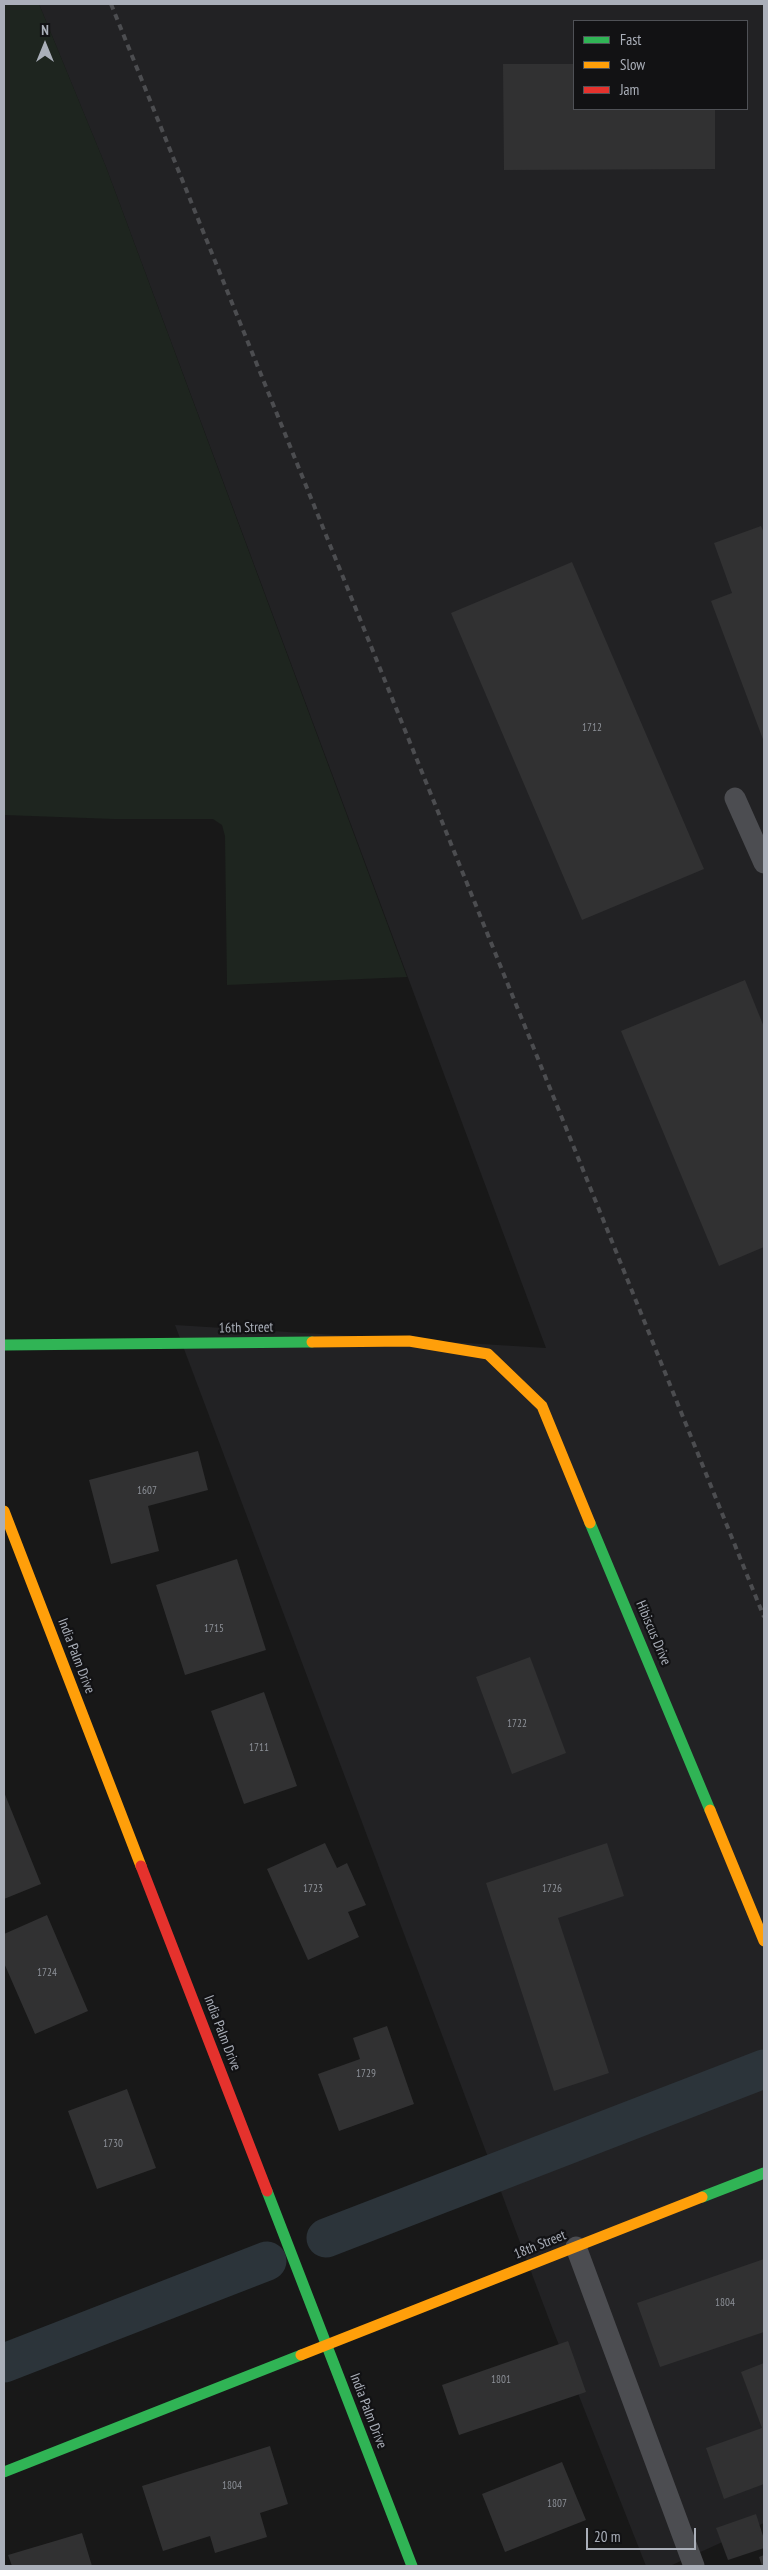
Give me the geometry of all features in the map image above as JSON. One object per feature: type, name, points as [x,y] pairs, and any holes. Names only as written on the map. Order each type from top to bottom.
[{"type":"street","name":"16th Street","points":[[4,1345],[409,1341],[488,1354]]},
{"type":"street","name":"Hibiscus Drive","points":[[488,1354],[542,1406],[764,1941]]},
{"type":"street","name":"India Palm Drive","points":[[4,1511],[412,2566]]},
{"type":"street","name":"18th Street","points":[[4,2472],[764,2173]]},
{"type":"lane","points":[[735,798],[764,863]]},
{"type":"lane","points":[[576,2247],[694,2566]]},
{"type":"shaded area","points":[[4,4],[39,4],[106,167],[407,977],[227,985],[225,836],[222,825],[213,819],[114,819],[4,815]]},
{"type":"shaded area","points":[[39,4],[764,4],[764,2523],[670,2566],[646,2566],[553,2330],[175,1325],[546,1348],[106,167]]},
{"type":"building","points":[[503,64],[573,64],[573,110],[715,110],[715,169],[504,170]]},
{"type":"building","points":[[761,526],[764,533],[764,742],[711,601],[732,593],[714,543]]},
{"type":"building","points":[[572,562],[704,869],[582,920],[451,613]]},
{"type":"building","points":[[745,980],[764,1027],[764,1247],[719,1266],[621,1031]]},
{"type":"building","points":[[198,1451],[208,1490],[148,1506],[159,1551],[111,1564],[89,1480]]},
{"type":"building","points":[[237,1559],[266,1650],[185,1675],[156,1585]]},
{"type":"building","points":[[530,1657],[566,1753],[512,1774],[476,1677]]},
{"type":"building","points":[[264,1692],[297,1786],[244,1804],[211,1711]]},
{"type":"building","points":[[4,1792],[41,1884],[4,1899]]},
{"type":"building","points":[[325,1843],[337,1868],[347,1863],[366,1905],[348,1912],[359,1937],[308,1960],[267,1869]]},
{"type":"building","points":[[607,1843],[624,1896],[558,1918],[609,2073],[554,2091],[486,1883]]},
{"type":"building","points":[[47,1915],[88,2011],[35,2034],[4,1963],[4,1934]]},
{"type":"building","points":[[387,2026],[414,2104],[339,2131],[318,2074],[360,2059],[353,2038]]},
{"type":"building","points":[[127,2089],[156,2168],[97,2189],[68,2111]]},
{"type":"building","points":[[764,2259],[764,2332],[660,2367],[637,2303]]},
{"type":"building","points":[[568,2341],[586,2392],[459,2435],[442,2385]]},
{"type":"building","points":[[764,2363],[764,2484],[724,2499],[706,2448],[762,2428],[741,2372]]},
{"type":"building","points":[[270,2446],[288,2504],[260,2513],[267,2537],[215,2553],[210,2536],[163,2551],[142,2486]]},
{"type":"building","points":[[562,2462],[586,2520],[505,2552],[482,2494]]},
{"type":"building","points":[[756,2514],[764,2539],[764,2548],[728,2560],[716,2528]]},
{"type":"building","points":[[82,2533],[92,2566],[12,2566],[8,2555]]},
{"type":"building","points":[[764,2555],[764,2566],[762,2566],[759,2557]]},
{"type":"waterway","points":[[326,2238],[764,2069]]},
{"type":"waterway","points":[[4,2363],[267,2261]]},
{"type":"railway","points":[[111,4],[764,1617]]},
{"type":"traffic: fast","points":[[4,1345],[312,1342]]},
{"type":"traffic: fast","points":[[590,1523],[710,1810]]},
{"type":"traffic: fast","points":[[702,2197],[764,2173]]},
{"type":"traffic: fast","points":[[267,2191],[412,2566]]},
{"type":"traffic: fast","points":[[4,2472],[301,2355]]},
{"type":"traffic: slow","points":[[312,1342],[409,1341],[488,1354],[542,1406],[590,1523]]},
{"type":"traffic: slow","points":[[4,1511],[141,1866]]},
{"type":"traffic: slow","points":[[710,1810],[764,1941]]},
{"type":"traffic: slow","points":[[301,2355],[702,2197]]},
{"type":"traffic: jam","points":[[141,1866],[267,2191]]}]
